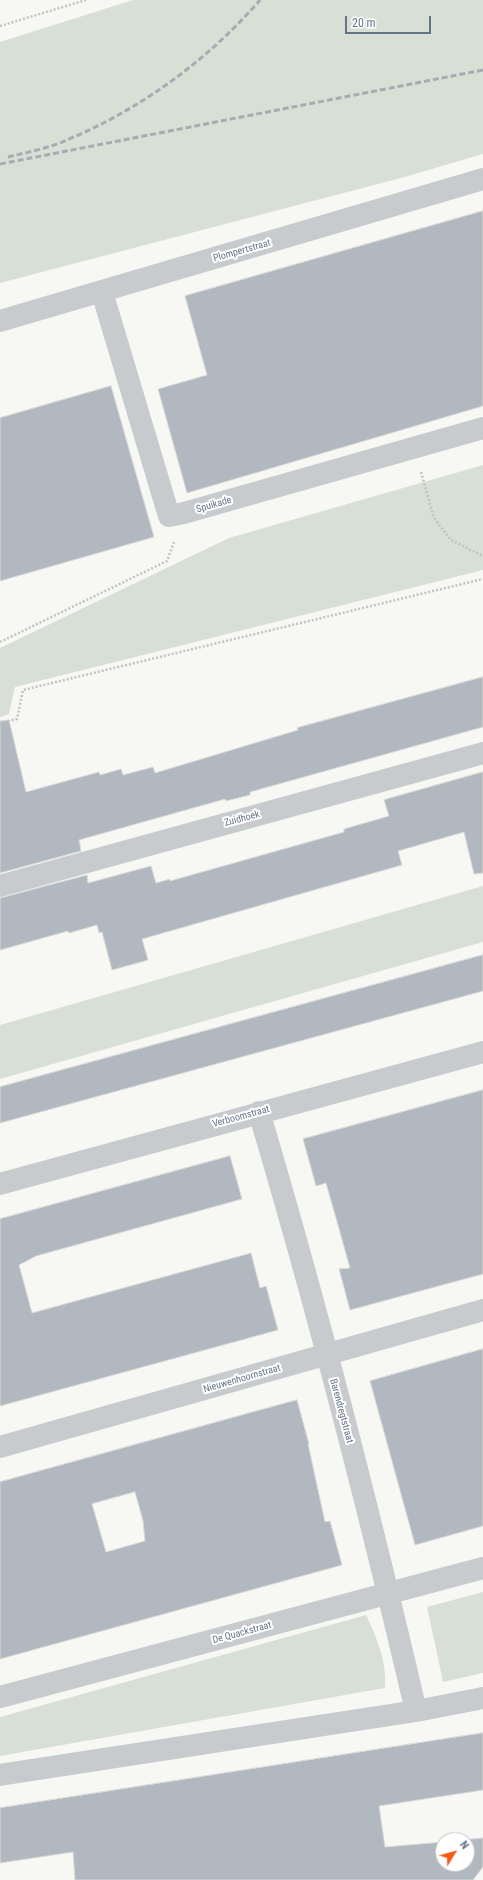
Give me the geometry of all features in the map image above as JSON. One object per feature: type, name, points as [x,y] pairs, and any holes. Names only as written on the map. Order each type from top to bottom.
[{"type":"street","name":"Plompertstraat","points":[[0,321],[483,179]]},
{"type":"street","name":"Spuikade","points":[[102,292],[169,516],[483,428]]},
{"type":"street","name":"Zuidhoek","points":[[0,886],[483,753]]},
{"type":"street","name":"Verboomstraat","points":[[0,1184],[483,1052]]},
{"type":"street","name":"Barendregtstraat","points":[[259,1112],[296,1235],[389,1594],[416,1711]]},
{"type":"street","name":"Nieuwenhoornstraat","points":[[0,1447],[483,1310]]},
{"type":"street","name":"De Quackstraat","points":[[0,1697],[483,1568]]},
{"type":"street","points":[[0,1775],[416,1711],[483,1698]]},
{"type":"path","points":[[0,26],[86,0]]},
{"type":"path","points":[[425,487],[434,518],[452,540],[483,556]]},
{"type":"path","points":[[0,642],[167,561],[184,513]]},
{"type":"path","points":[[0,724],[17,719],[23,690],[483,579]]},
{"type":"shaded area","points":[[133,0],[483,0],[483,154],[401,178],[0,283],[0,42]]},
{"type":"shaded area","points":[[483,465],[483,570],[15,687],[9,714],[0,717],[0,648],[229,538]]},
{"type":"shaded area","points":[[483,886],[483,942],[0,1079],[0,1025]]},
{"type":"shaded area","points":[[483,1592],[483,1673],[443,1682],[427,1607]]},
{"type":"shaded area","points":[[366,1615],[374,1632],[383,1660],[385,1688],[0,1756],[0,1717]]},
{"type":"building","points":[[483,211],[483,406],[187,493],[158,389],[207,375],[185,296]]},
{"type":"building","points":[[111,386],[154,537],[0,581],[0,418]]},
{"type":"building","points":[[483,677],[483,727],[250,792],[250,795],[226,801],[225,799],[79,840],[81,851],[0,873],[0,721],[9,720],[26,792],[99,772],[100,775],[121,769],[123,775],[153,767],[155,773],[298,730],[297,728]]},
{"type":"building","points":[[483,772],[483,873],[474,874],[464,832],[398,851],[402,865],[142,939],[148,960],[112,970],[102,932],[99,933],[97,925],[69,933],[68,931],[0,950],[0,898],[87,875],[88,883],[151,866],[156,883],[170,879],[170,881],[344,832],[344,829],[389,816],[384,800]]},
{"type":"building","points":[[483,955],[483,991],[0,1123],[0,1087]]},
{"type":"building","points":[[483,1090],[483,1274],[350,1310],[339,1269],[350,1268],[326,1183],[316,1186],[303,1139]]},
{"type":"building","points":[[230,1156],[242,1199],[36,1256],[19,1265],[32,1313],[251,1253],[260,1288],[266,1286],[278,1330],[0,1406],[0,1219]]},
{"type":"building","points":[[483,1349],[483,1526],[415,1545],[370,1381]]},
{"type":"building","points":[[297,1400],[309,1444],[325,1522],[330,1521],[342,1565],[0,1659],[0,1482]],"holes":[[[135,1492],[143,1521],[145,1541],[106,1552],[92,1504]]]},
{"type":"building","points":[[483,1733],[483,1790],[379,1806],[385,1847],[435,1843],[435,1872],[475,1872],[475,1839],[483,1838],[483,1867],[473,1880],[75,1880],[73,1852],[0,1863],[0,1808]]},
{"type":"railway","points":[[8,157],[39,150],[62,142],[96,127],[148,97],[196,62],[240,22],[260,0]]},
{"type":"railway","points":[[0,164],[483,70]]}]
